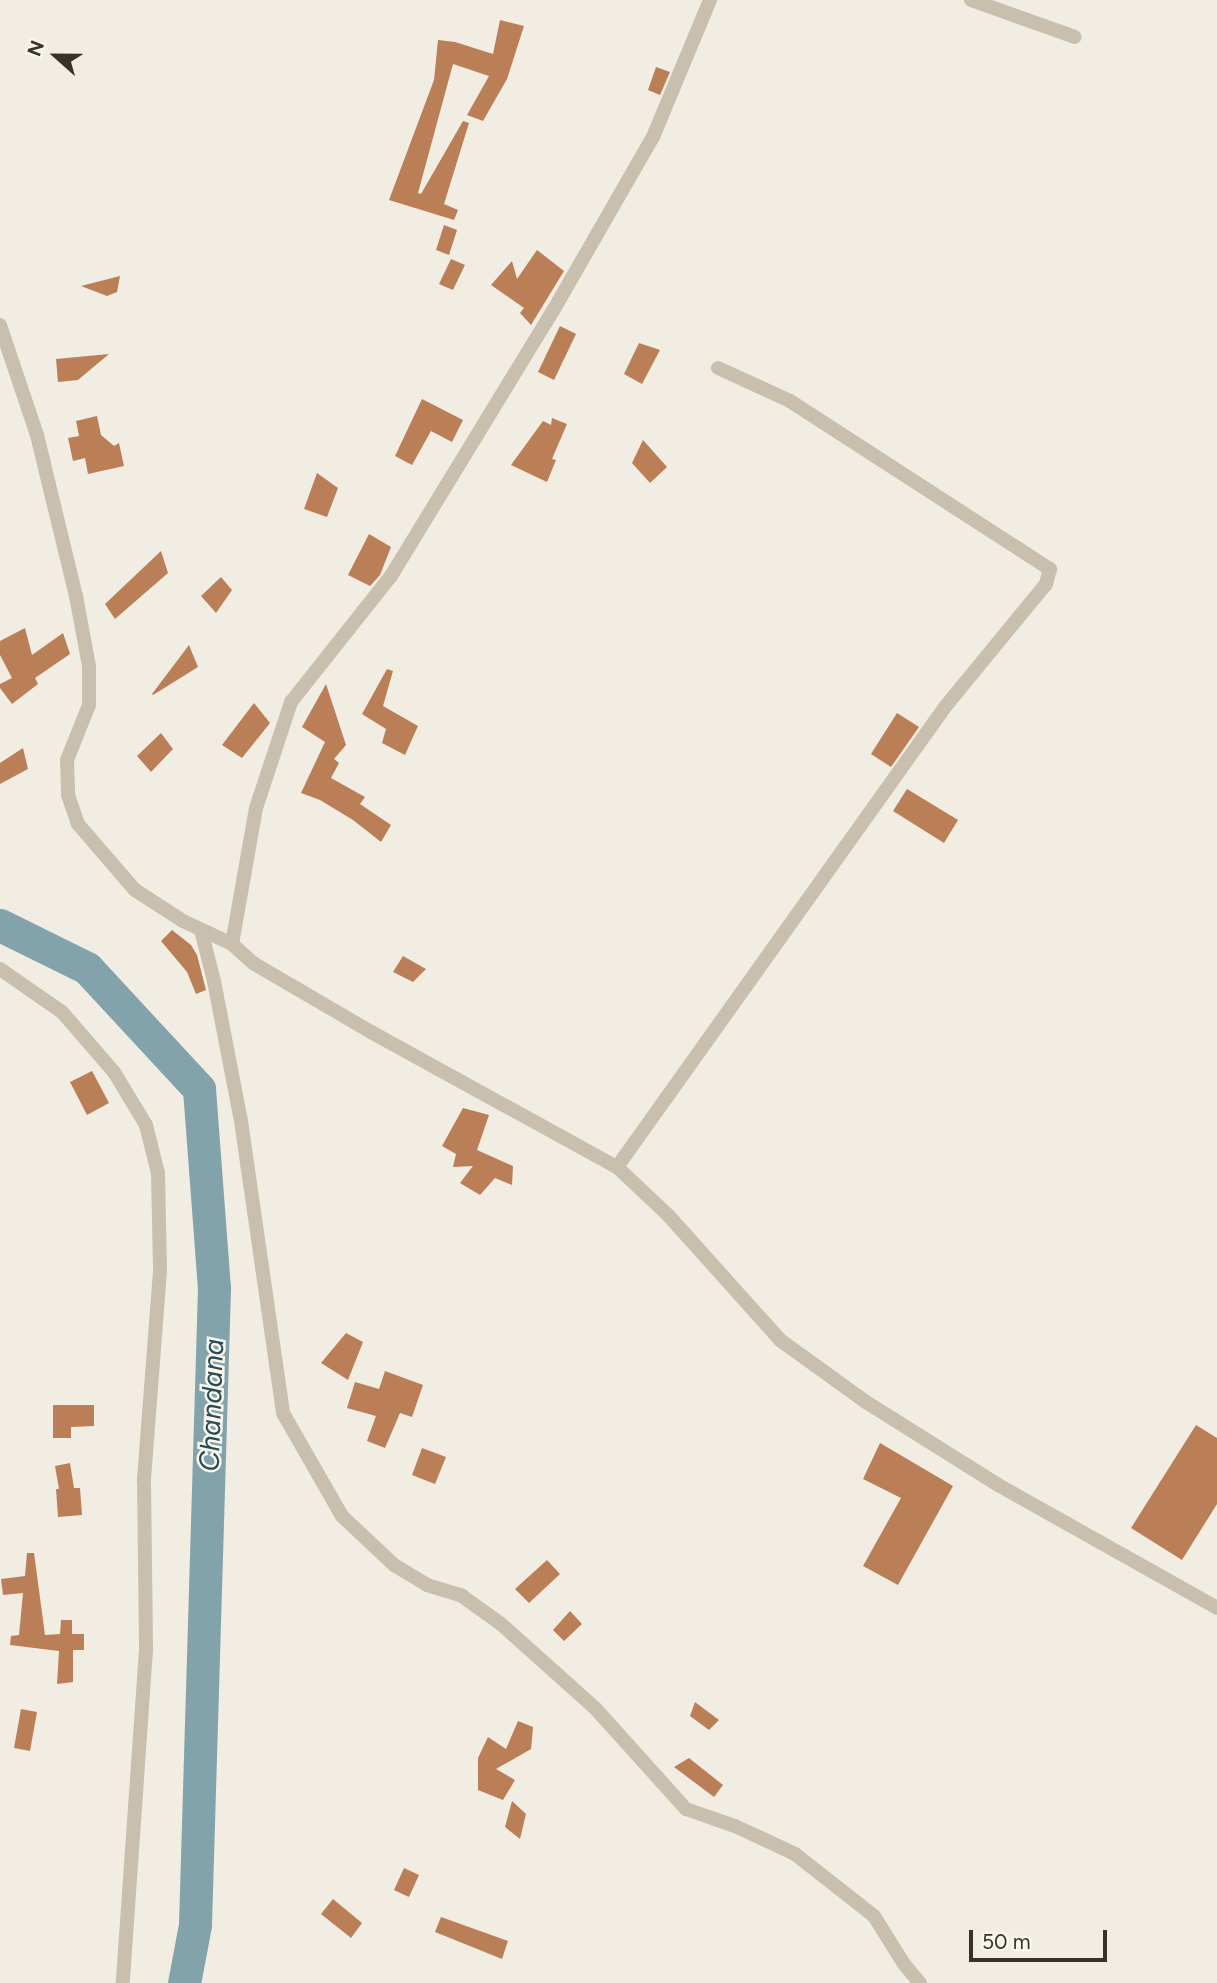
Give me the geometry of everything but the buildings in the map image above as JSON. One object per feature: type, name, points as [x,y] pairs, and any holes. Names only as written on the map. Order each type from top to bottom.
[{"type":"street","points":[[232,944],[256,808],[291,702],[391,576],[554,309],[653,137],[710,0]]},
{"type":"street","points":[[971,0],[1075,37]]},
{"type":"street","points":[[0,325],[37,435],[76,596],[89,666],[89,705],[67,760],[68,795],[78,824],[135,890],[201,930],[232,944],[253,963],[371,1032],[617,1167],[668,1215],[780,1340],[866,1402],[990,1480],[1217,1608]]},
{"type":"street","points":[[617,1167],[945,707],[1046,583],[1050,569],[790,401],[718,368]]},
{"type":"street","points":[[201,930],[215,981],[241,1121],[284,1413],[342,1516],[394,1565],[427,1585],[462,1595],[501,1624],[595,1709],[686,1809],[735,1826],[795,1854],[874,1916],[920,1983]]},
{"type":"street","points":[[0,969],[62,1012],[114,1072],[146,1125],[158,1174],[160,1271],[144,1481],[146,1650],[123,1983]]},
{"type":"waterway","name":"Chandana","points":[[0,925],[87,968],[199,1089],[214,1288],[195,1925],[184,1983]]}]
